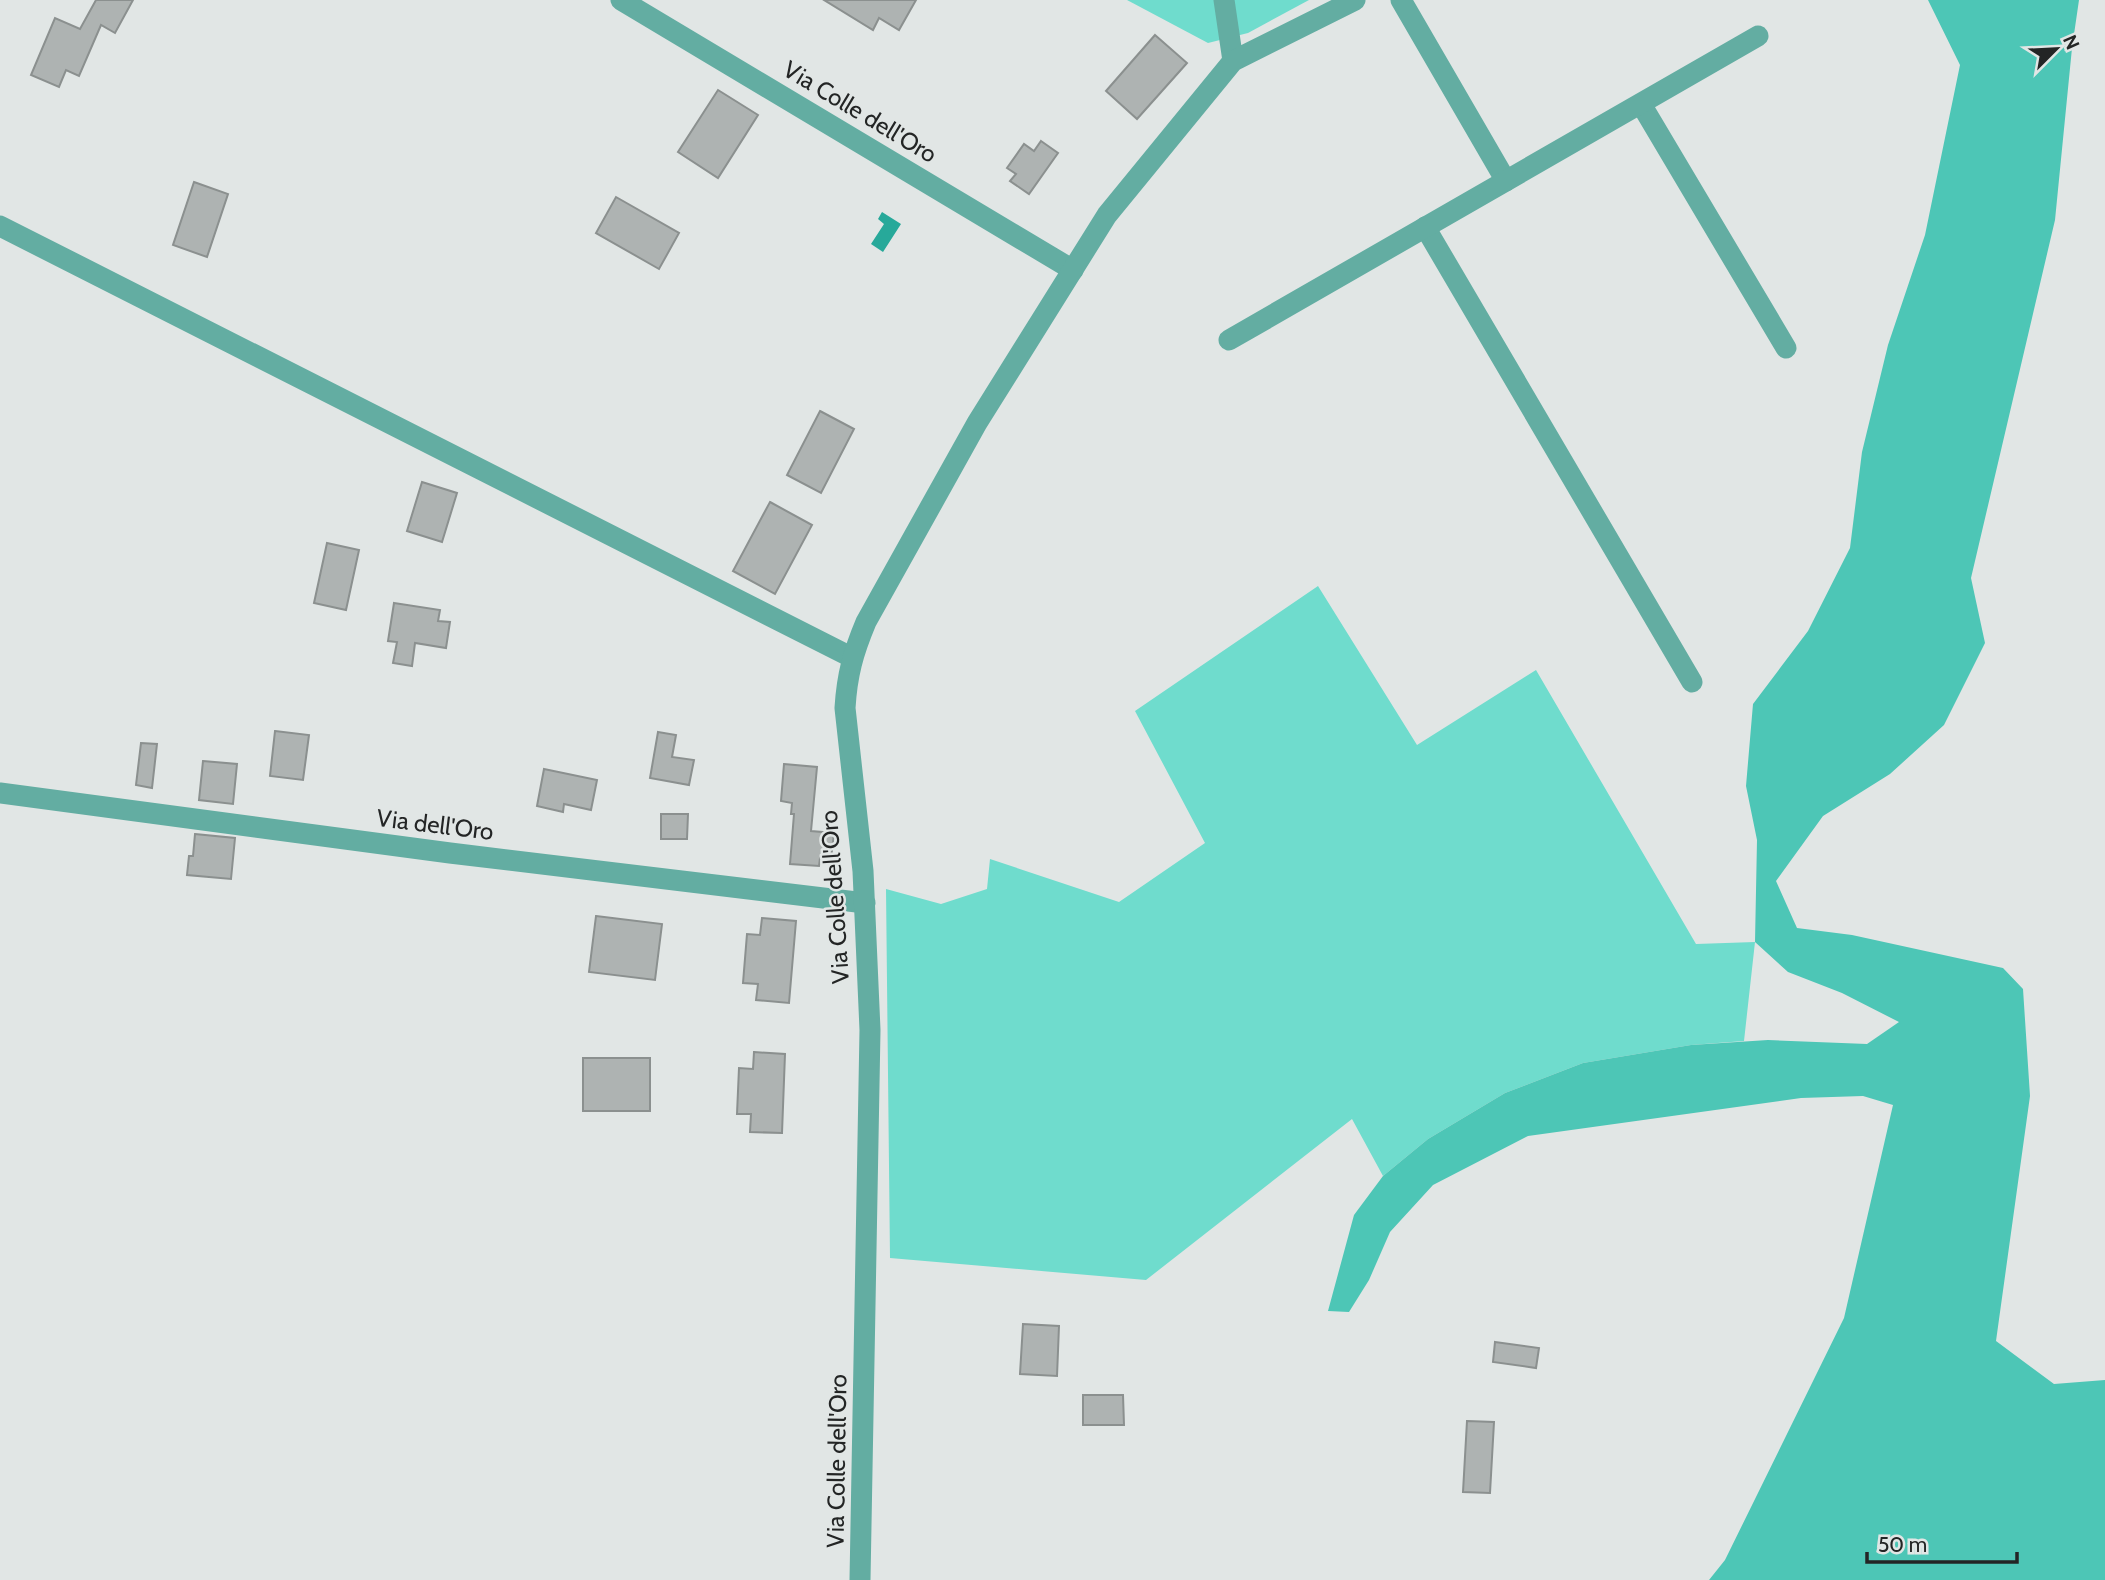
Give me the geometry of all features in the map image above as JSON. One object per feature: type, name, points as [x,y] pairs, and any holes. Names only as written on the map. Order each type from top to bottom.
[{"type":"street","name":"Via Colle dell'Oro","points":[[621,0],[1073,270]]},
{"type":"street","points":[[1224,0],[1233,61]]},
{"type":"street","name":"Via Colle dell'Oro","points":[[860,1580],[870,1030],[863,871],[845,708],[851,657],[866,622],[977,423],[1107,215],[1233,61],[1354,0]]},
{"type":"street","points":[[1401,0],[1506,181]]},
{"type":"street","points":[[1229,340],[1758,36]]},
{"type":"street","points":[[1641,104],[1786,348]]},
{"type":"street","points":[[0,226],[851,657]]},
{"type":"street","points":[[1425,227],[1692,682]]},
{"type":"street","name":"Via dell'Oro","points":[[0,793],[464,855],[864,903]]},
{"type":"shaded area","points":[[1127,0],[1309,0],[1248,33],[1208,43]]},
{"type":"shaded area","points":[[1928,0],[2079,0],[2055,220],[1971,578],[1985,643],[1944,725],[1890,774],[1823,816],[1776,881],[1797,928],[1852,935],[2003,968],[2023,989],[2030,1096],[1996,1341],[2054,1384],[2105,1380],[2105,1580],[1709,1580],[1725,1560],[1844,1318],[1893,1105],[1863,1096],[1801,1098],[1528,1136],[1433,1185],[1390,1232],[1369,1280],[1349,1312],[1328,1311],[1354,1215],[1383,1176],[1428,1139],[1505,1093],[1583,1063],[1691,1045],[1768,1040],[1867,1044],[1899,1022],[1842,993],[1788,972],[1755,942],[1757,840],[1746,786],[1753,704],[1808,631],[1850,548],[1862,452],[1888,345],[1925,235],[1960,65]]},
{"type":"shaded area","points":[[882,212],[901,224],[883,252],[871,244],[884,224],[878,219]]},
{"type":"shaded area","points":[[1318,586],[1417,745],[1536,670],[1696,944],[1755,942],[1744,1041],[1691,1045],[1583,1063],[1505,1093],[1428,1139],[1383,1176],[1352,1119],[1146,1280],[890,1258],[886,889],[941,904],[987,889],[990,859],[1119,902],[1205,843],[1135,711]]},
{"type":"building","points":[[96,0],[133,0],[115,33],[101,25],[79,76],[66,70],[59,87],[31,75],[55,18],[80,29]]},
{"type":"building","points":[[824,0],[916,0],[899,30],[879,18],[873,30]]},
{"type":"building","points":[[1155,35],[1187,63],[1137,119],[1106,91]]},
{"type":"building","points":[[718,90],[758,115],[718,178],[678,152]]},
{"type":"building","points":[[1041,141],[1058,153],[1029,194],[1010,181],[1016,174],[1007,168],[1024,144],[1034,151]]},
{"type":"building","points":[[194,182],[228,194],[207,257],[173,245]]},
{"type":"building","points":[[616,197],[679,233],[659,269],[596,233]]},
{"type":"building","points":[[820,411],[854,429],[821,493],[787,475]]},
{"type":"building","points":[[422,482],[457,493],[442,542],[407,531]]},
{"type":"building","points":[[770,502],[812,525],[775,594],[733,571]]},
{"type":"building","points":[[327,543],[359,550],[346,610],[314,603]]},
{"type":"building","points":[[394,603],[440,610],[438,621],[450,622],[446,648],[415,643],[412,666],[393,663],[397,642],[388,641]]},
{"type":"building","points":[[275,731],[309,735],[303,780],[270,776]]},
{"type":"building","points":[[658,732],[676,735],[672,757],[694,760],[689,785],[650,778]]},
{"type":"building","points":[[141,743],[157,744],[152,788],[136,785]]},
{"type":"building","points":[[203,761],[237,764],[233,804],[199,800]]},
{"type":"building","points":[[784,764],[817,767],[811,831],[834,833],[831,859],[820,858],[819,866],[790,864],[794,814],[791,814],[792,803],[781,801]]},
{"type":"building","points":[[544,769],[597,780],[591,810],[564,804],[563,812],[537,806]]},
{"type":"building","points":[[661,814],[688,814],[687,839],[661,839]]},
{"type":"building","points":[[195,834],[235,838],[231,879],[187,875],[189,856],[193,856]]},
{"type":"building","points":[[596,916],[662,924],[655,980],[589,972]]},
{"type":"building","points":[[762,918],[796,921],[789,1003],[756,1000],[758,984],[743,983],[747,934],[760,935]]},
{"type":"building","points":[[754,1052],[785,1054],[782,1133],[750,1132],[751,1114],[737,1114],[739,1068],[753,1069]]},
{"type":"building","points":[[583,1058],[650,1058],[650,1111],[583,1111]]},
{"type":"building","points":[[1023,1324],[1059,1326],[1057,1376],[1020,1374]]},
{"type":"building","points":[[1495,1342],[1539,1348],[1536,1368],[1493,1362]]},
{"type":"building","points":[[1083,1395],[1123,1395],[1124,1425],[1083,1425]]},
{"type":"building","points":[[1467,1421],[1494,1422],[1490,1493],[1463,1492]]}]
